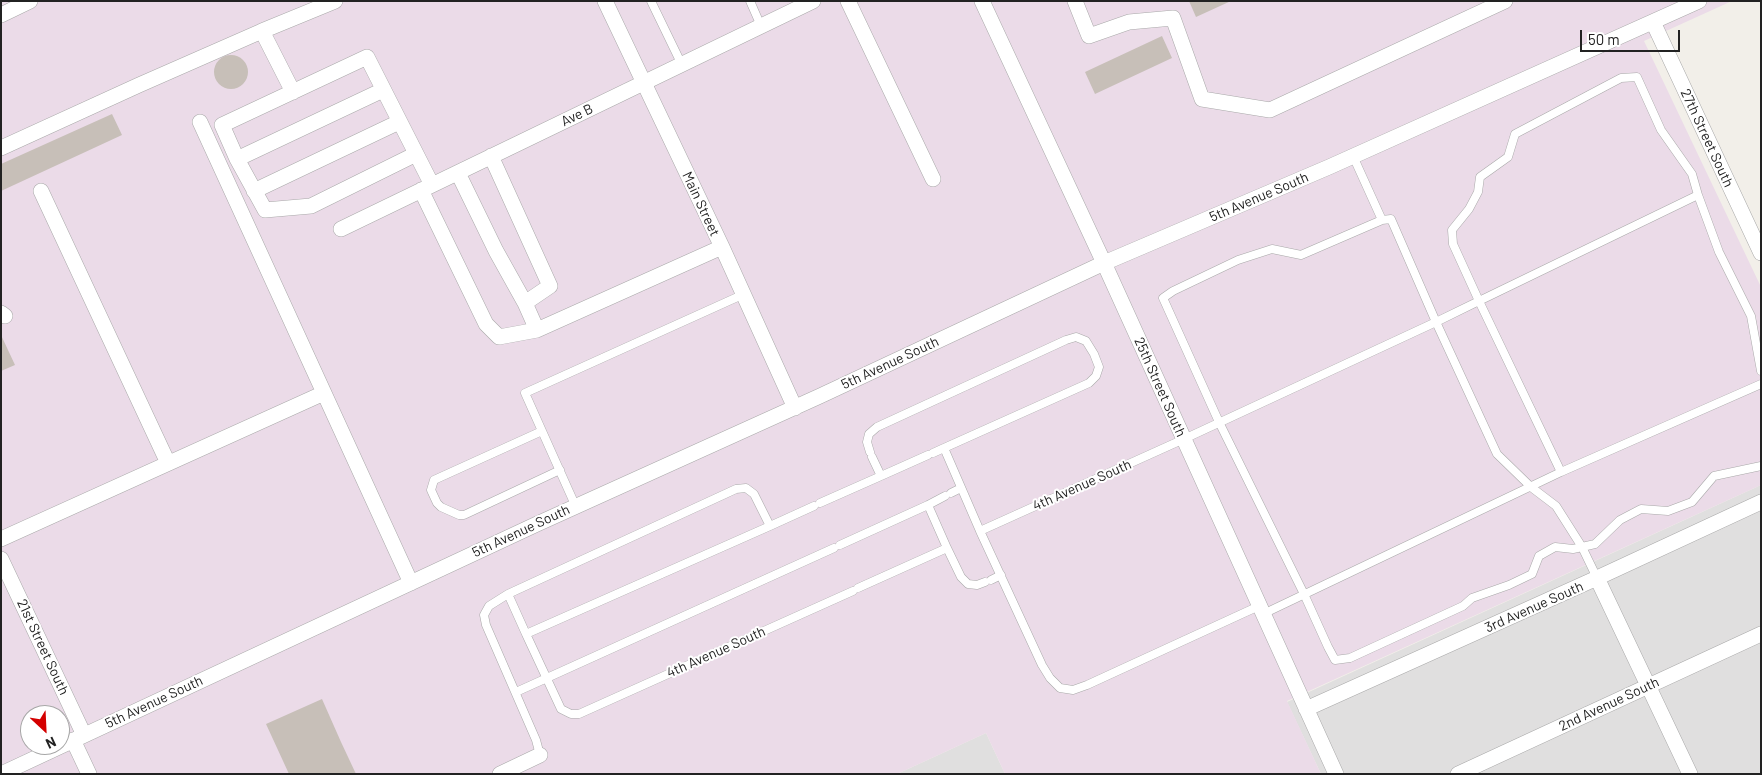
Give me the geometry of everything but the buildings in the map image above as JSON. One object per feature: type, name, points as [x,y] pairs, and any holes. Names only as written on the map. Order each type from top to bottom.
[{"type":"street","points":[[1,14],[30,1]]},
{"type":"street","points":[[1,148],[138,85],[335,1]]},
{"type":"street","name":"Main Street","points":[[606,1],[722,247],[795,408]]},
{"type":"street","name":"Ave B","points":[[342,229],[813,1]]},
{"type":"street","points":[[848,1],[933,179]]},
{"type":"street","name":"25th Street South","points":[[982,1],[1104,263],[1336,774]]},
{"type":"street","points":[[1075,1],[1089,36],[1129,22],[1173,18],[1202,98],[1270,110],[1505,1]]},
{"type":"street","name":"5th Avenue South","points":[[1,774],[576,506],[795,408],[1104,263],[1353,156],[1700,1]]},
{"type":"street","name":"27th Street South","points":[[1653,22],[1761,253]]},
{"type":"street","points":[[262,32],[293,92]]},
{"type":"street","points":[[416,154],[311,206],[265,210],[237,159],[222,125],[367,57],[416,154],[427,188],[486,324],[499,337],[538,330],[722,247]]},
{"type":"street","points":[[237,159],[383,90]]},
{"type":"street","points":[[200,122],[411,583]]},
{"type":"street","points":[[254,191],[399,122]]},
{"type":"street","points":[[491,156],[550,286],[525,303]]},
{"type":"street","points":[[458,173],[496,251],[538,330]]},
{"type":"street","points":[[41,191],[168,463]]},
{"type":"street","points":[[1,540],[324,394]]},
{"type":"street","name":"3rd Avenue South","points":[[1306,709],[1761,502]]},
{"type":"street","name":"21st Street South","points":[[1,559],[79,738],[89,774]]},
{"type":"street","points":[[1597,578],[1690,774]]},
{"type":"street","name":"2nd Avenue South","points":[[1458,774],[1761,634]]},
{"type":"street","points":[[500,774],[540,755]]},
{"type":"lane","points":[[651,1],[682,65]]},
{"type":"lane","points":[[750,1],[761,26]]},
{"type":"lane","points":[[1561,472],[1453,244],[1452,230],[1469,209],[1478,192],[1480,177],[1508,156],[1515,134],[1621,78],[1637,77],[1661,130],[1692,174],[1719,252],[1751,316],[1761,371]]},
{"type":"lane","points":[[1353,156],[1382,220]]},
{"type":"lane","name":"4th Avenue South","points":[[980,531],[1436,322],[1698,195]]},
{"type":"lane","points":[[1597,578],[1582,547],[1556,506],[1531,487],[1497,454],[1391,219],[1382,220],[1301,255],[1272,249],[1238,260],[1173,291],[1163,298],[1220,422],[1335,660],[1350,658],[1464,606],[1472,598],[1509,585],[1532,574],[1539,556],[1555,546],[1573,549],[1582,547],[1595,544],[1620,520],[1641,509],[1668,511],[1692,502],[1714,476],[1761,466]]},
{"type":"lane","points":[[576,506],[525,393],[742,294]]},
{"type":"lane","points":[[526,634],[770,526],[1089,383],[1096,376],[1099,367],[1094,354],[1086,342],[1076,337],[1066,340],[877,427],[869,434],[867,442],[881,476]]},
{"type":"lane","points":[[944,448],[1000,575],[1050,678],[1060,688],[1072,690],[1261,610],[1304,594],[1561,472],[1761,384]]},
{"type":"lane","points":[[542,431],[434,480],[431,490],[441,507],[459,515],[464,515],[560,470]]},
{"type":"lane","points":[[540,755],[536,740],[486,625],[484,615],[488,606],[508,594],[736,489],[746,488],[754,494],[770,526]]},
{"type":"lane","points":[[516,692],[837,547],[961,488]]},
{"type":"lane","points":[[928,505],[961,578],[968,584],[977,585],[1000,575]]},
{"type":"lane","name":"4th Avenue South","points":[[546,678],[561,710],[571,714],[579,714],[947,548]]},
{"type":"lane","points":[[508,594],[546,678]]},
{"type":"shaded area","points":[[1,1],[1732,1],[1644,41],[1761,287],[1761,485],[1287,701],[1321,774],[1005,774],[986,733],[897,774],[1,774]]},
{"type":"shaded area","points":[[1761,485],[1761,774],[1321,774],[1287,702]]},
{"type":"shaded area","points":[[986,733],[1005,774],[897,774]]}]
